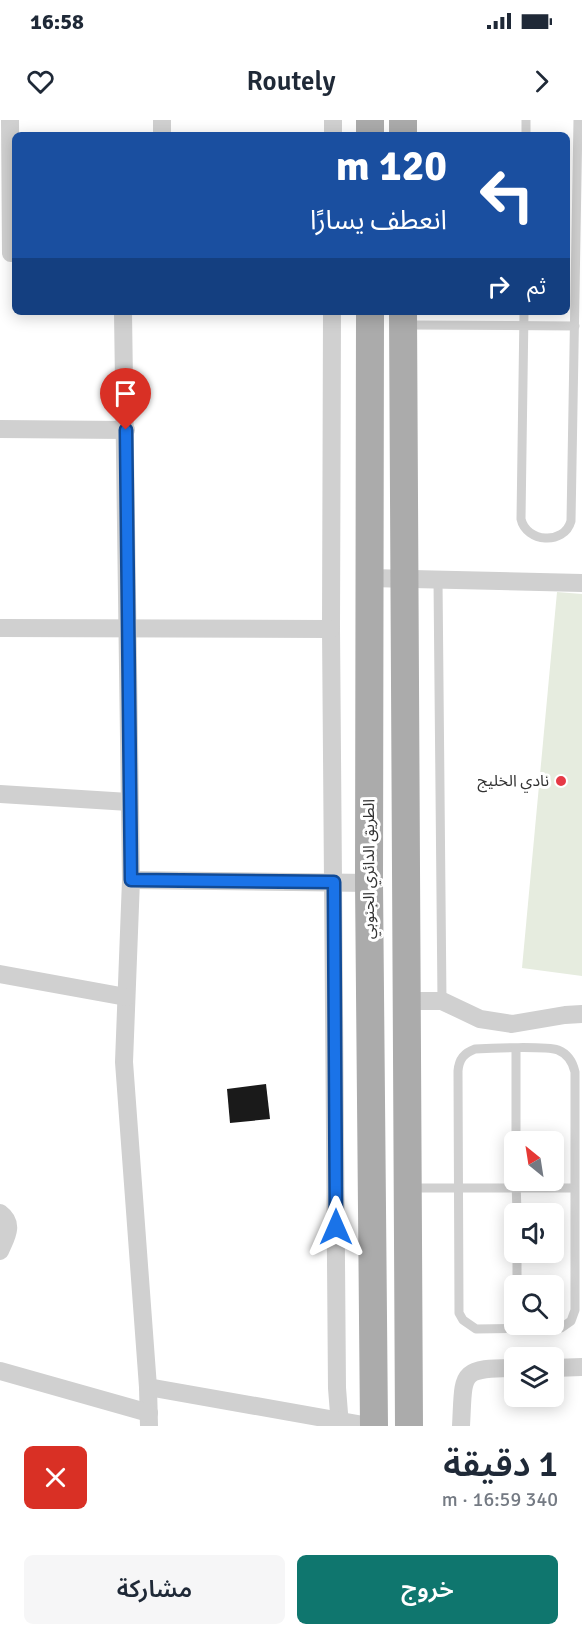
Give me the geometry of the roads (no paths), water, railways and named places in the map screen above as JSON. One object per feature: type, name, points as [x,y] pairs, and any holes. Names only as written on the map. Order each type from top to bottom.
[{"type":"main road","name":"الطريق الدائري الجنوبي","points":[[370,315],[369,883],[374,1426]]},
{"type":"main road","points":[[403,319],[409,1426]]},
{"type":"street","points":[[9,253],[10,120]]},
{"type":"street","points":[[0,1371],[149,1420],[124,1062],[131,880],[123,315]]},
{"type":"street","points":[[332,315],[331,629],[337,1376],[340,1424]]},
{"type":"street","points":[[0,429],[126,430]]},
{"type":"street","points":[[369,579],[582,583]]},
{"type":"street","points":[[0,628],[331,629]]},
{"type":"street","points":[[0,794],[129,802]]},
{"type":"street","points":[[131,880],[369,883]]},
{"type":"street","points":[[0,974],[126,997]]},
{"type":"street","points":[[406,1001],[442,1001],[480,1019],[495,1023],[512,1024],[582,1014]]},
{"type":"street","points":[[0,1214],[8,1221],[9,1227],[0,1251]]},
{"type":"street","points":[[564,1368],[582,1367]]},
{"type":"street","points":[[461,1426],[465,1380],[470,1374],[485,1368],[504,1368]]},
{"type":"street","points":[[148,1387],[340,1424],[369,1426]]},
{"type":"lane","points":[[524,315],[521,519],[531,535],[551,537],[566,532],[571,522],[575,326],[572,188],[578,120]]},
{"type":"lane","points":[[403,319],[524,326],[575,326]]},
{"type":"lane","points":[[438,580],[442,1001]]},
{"type":"lane","points":[[504,1328],[476,1329],[463,1320],[459,1313],[458,1071],[461,1059],[469,1051],[475,1049],[557,1050],[570,1059],[573,1065],[575,1072],[574,1316],[564,1326]]},
{"type":"lane","points":[[516,1049],[516,1131]]},
{"type":"lane","points":[[407,1188],[504,1185]]},
{"type":"lane","points":[[564,1187],[574,1188]]},
{"type":"place","name":"نادي الخليج","points":[[561,781]]}]
